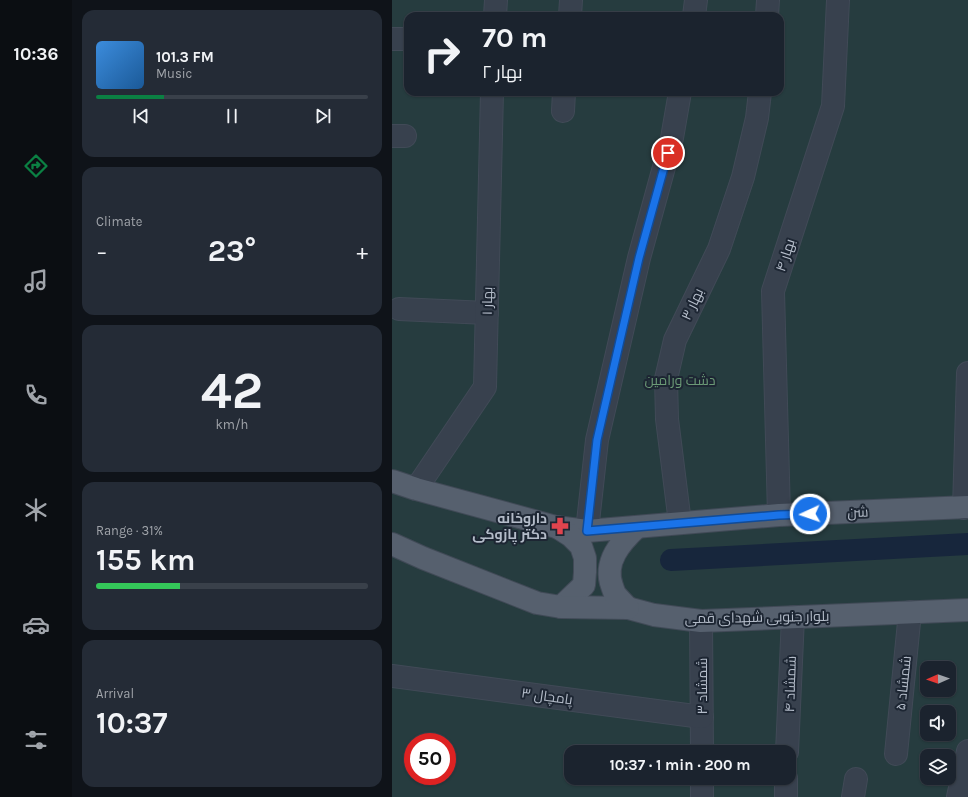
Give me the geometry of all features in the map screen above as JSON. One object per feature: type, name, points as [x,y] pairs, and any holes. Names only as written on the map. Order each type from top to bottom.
[{"type":"main road","points":[[392,481],[416,489],[556,526],[571,536],[581,546],[585,558],[584,585],[561,607]]},
{"type":"main road","name":"شن","points":[[556,526],[587,531],[779,515],[966,507]]},
{"type":"main road","points":[[628,608],[615,593],[609,578],[611,563],[616,550],[637,527]]},
{"type":"main road","name":"بلوار جنوبی شهدای قمی","points":[[392,544],[423,558],[537,603],[561,607],[628,608],[654,615],[701,621],[968,610]]},
{"type":"street","points":[[495,12],[496,0]]},
{"type":"street","points":[[570,12],[571,0]]},
{"type":"street","points":[[694,12],[696,0]]},
{"type":"street","points":[[767,12],[768,0]]},
{"type":"street","name":"بهار ۴","points":[[779,515],[773,291],[833,106],[838,0]]},
{"type":"street","points":[[392,39],[404,39]]},
{"type":"street","name":"بهار ۱","points":[[416,489],[485,387],[492,96]]},
{"type":"street","points":[[587,531],[597,440],[639,258],[672,138],[679,96]]},
{"type":"street","name":"بهار ۳","points":[[680,523],[667,419],[666,379],[675,340],[719,249],[743,177],[757,118],[760,96]]},
{"type":"street","points":[[399,309],[487,313]]},
{"type":"street","points":[[966,507],[968,373]]},
{"type":"street","name":"شمشاد ۵","points":[[896,754],[910,612]]},
{"type":"street","name":"شمشاد ۴","points":[[787,745],[793,617]]},
{"type":"street","name":"شمشاد ۳","points":[[701,621],[702,745]]},
{"type":"street","name":"پامچال ۳","points":[[392,676],[702,717]]},
{"type":"street","points":[[958,797],[968,751]]},
{"type":"street","points":[[702,785],[702,797]]},
{"type":"street","points":[[786,785],[786,797]]},
{"type":"green space","name":"دشت ورامین","points":[[392,0],[968,0],[968,797],[392,797]]},
{"type":"waterway","points":[[671,560],[968,544]]},
{"type":"place","name":"داروخانه دکتر پازوکی","points":[[560,526]]},
{"type":"route","points":[[668,153],[639,258],[597,440],[587,531],[779,515],[810,514]]}]
